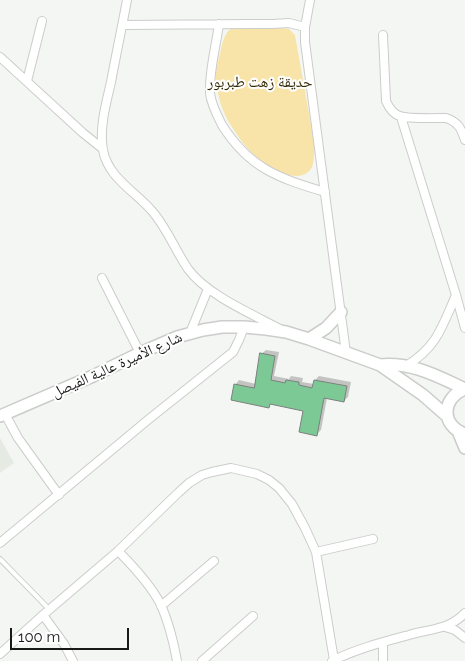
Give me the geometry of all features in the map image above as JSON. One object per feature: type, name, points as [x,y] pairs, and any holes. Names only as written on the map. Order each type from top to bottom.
[{"type":"street","points":[[127,0],[103,119],[103,149],[105,157],[116,176],[152,211],[189,270],[208,289],[286,332]]},
{"type":"street","points":[[310,0],[305,27],[306,54],[346,353]]},
{"type":"street","points":[[27,81],[42,21]]},
{"type":"street","points":[[122,25],[289,23],[305,27]]},
{"type":"street","points":[[219,24],[210,77],[210,95],[213,106],[230,137],[252,160],[268,171],[296,184],[325,192]]},
{"type":"street","points":[[383,35],[386,101],[389,108],[401,117],[446,118],[452,120],[460,128],[465,140]]},
{"type":"street","points":[[0,57],[103,149]]},
{"type":"street","points":[[401,117],[465,328]]},
{"type":"street","points":[[102,278],[140,353]]},
{"type":"street","points":[[190,333],[208,289]]},
{"type":"street","points":[[406,366],[434,342],[456,295]]},
{"type":"street","points":[[309,339],[326,328],[341,312]]},
{"type":"street","name":"شارع الأميرة عالية الفيصل","points":[[2,415],[177,337],[222,327],[244,327],[286,332],[380,365],[423,395],[448,416],[449,422],[461,433],[465,448]]},
{"type":"street","points":[[0,543],[149,418],[233,352],[244,327]]},
{"type":"street","name":"شارع الأميرة عالية الفيصل","points":[[380,365],[406,366],[426,371],[465,389]]},
{"type":"street","points":[[448,416],[448,406],[452,397],[465,389]]},
{"type":"street","points":[[2,415],[58,495]]},
{"type":"street","points":[[0,654],[118,551],[189,483],[202,475],[232,468],[257,474],[270,480],[280,488],[292,504],[305,528],[316,552],[333,660],[366,646],[445,627],[461,618],[465,613]]},
{"type":"street","points":[[316,552],[373,539]]},
{"type":"street","points":[[118,551],[138,572],[161,606],[177,661]]},
{"type":"street","points":[[161,606],[214,562]]},
{"type":"street","points":[[46,612],[73,661]]},
{"type":"street","points":[[202,661],[253,616]]},
{"type":"street","points":[[445,627],[455,630],[465,638]]},
{"type":"street","points":[[383,642],[383,661]]},
{"type":"lane","points":[[0,559],[46,612]]},
{"type":"shaded area","points":[[0,438],[14,463],[0,473]]},
{"type":"green space","name":"حديقة زهت طبربور","points":[[233,28],[289,29],[295,35],[315,148],[312,167],[306,173],[299,176],[281,172],[263,162],[250,151],[229,123],[224,113],[216,84],[218,62],[227,32]]},
{"type":"building","points":[[260,353],[275,356],[271,380],[285,383],[286,380],[299,382],[299,385],[312,388],[314,380],[347,386],[344,402],[324,398],[317,436],[299,432],[303,411],[270,404],[269,408],[231,400],[234,384],[254,388]]}]
